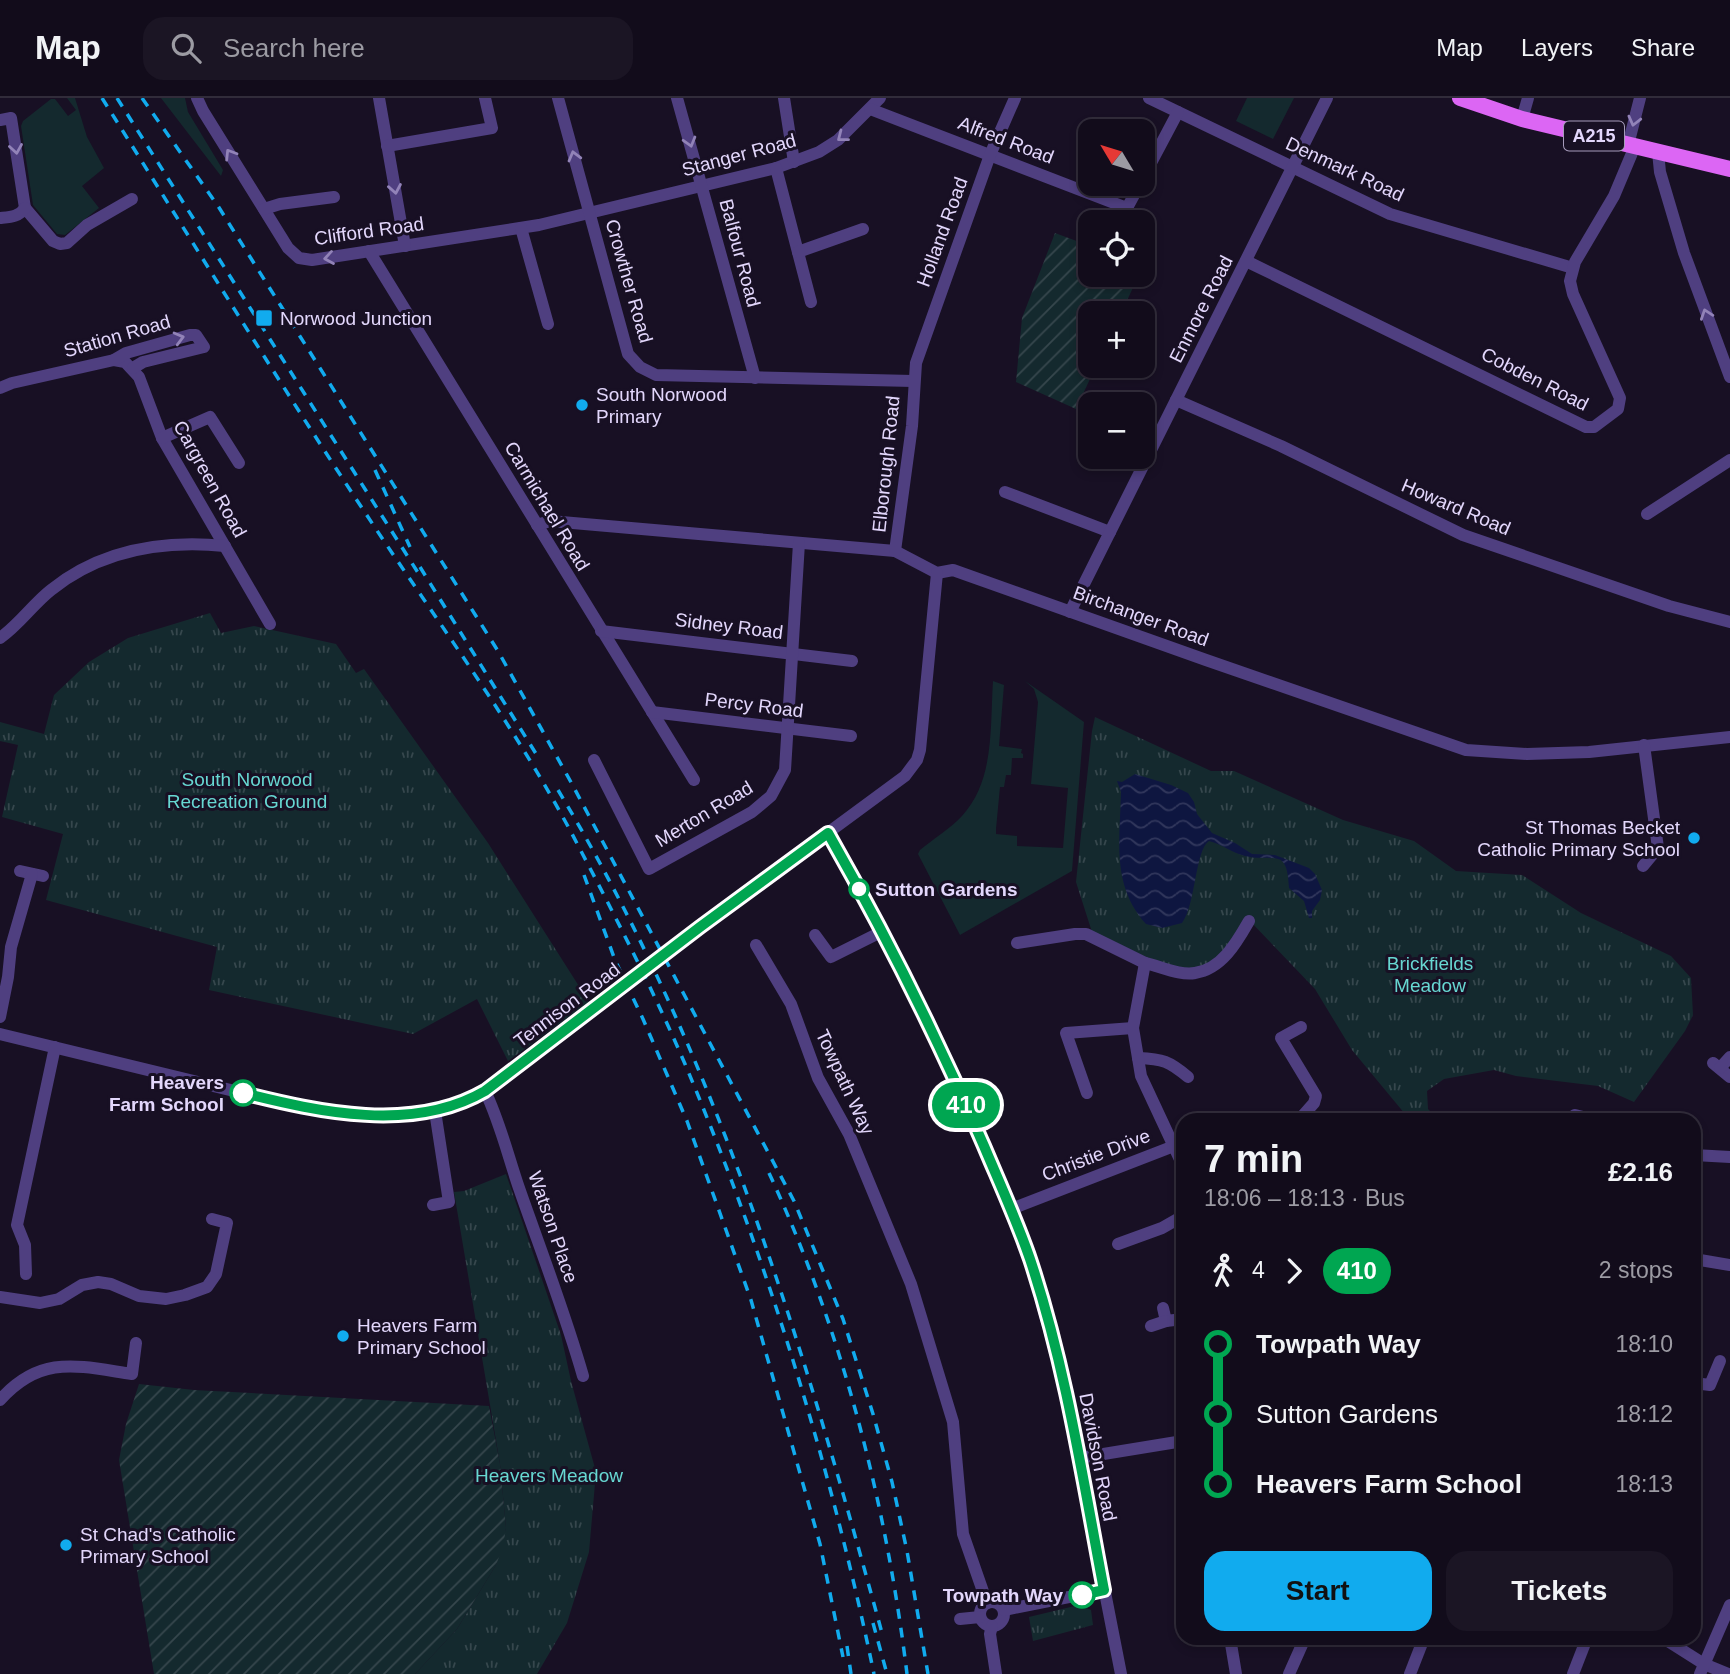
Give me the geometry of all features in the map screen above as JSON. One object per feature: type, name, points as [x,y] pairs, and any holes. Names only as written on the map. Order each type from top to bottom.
[{"type":"main road","name":"A215","points":[[1460,98],[1522,119],[1730,169]]},
{"type":"street","name":"Clifford Road","points":[[197,98],[288,248],[299,258],[316,260],[521,228],[590,214]]},
{"type":"street","points":[[379,98],[405,246]]},
{"type":"street","points":[[387,146],[492,128],[485,98]]},
{"type":"street","name":"Crowther Road","points":[[558,98],[628,354],[640,367],[656,375],[914,381]]},
{"type":"street","name":"Balfour Road","points":[[677,98],[755,378]]},
{"type":"street","points":[[783,98],[794,162]]},
{"type":"street","name":"Stanger Road","points":[[590,214],[794,162],[819,152],[838,140],[880,98]]},
{"type":"street","name":"Holland Road","points":[[914,381],[925,338],[990,155],[1014,98]]},
{"type":"street","name":"Denmark Road","points":[[1149,98],[1390,214],[1573,268]]},
{"type":"street","name":"Enmore Road","points":[[1070,612],[1327,98]]},
{"type":"street","points":[[1522,119],[1528,98]]},
{"type":"street","points":[[1573,268],[1614,196],[1631,145],[1640,98]]},
{"type":"street","name":"Alfred Road","points":[[870,109],[1078,189]]},
{"type":"street","points":[[1155,155],[1178,112]]},
{"type":"street","points":[[0,120],[11,118],[24,208],[53,241],[67,243],[87,225],[132,200]]},
{"type":"street","points":[[1658,152],[1660,172],[1684,253],[1730,377]]},
{"type":"street","points":[[776,168],[811,302]]},
{"type":"street","name":"Alfred Road","points":[[1096,196],[1127,208],[1134,196]]},
{"type":"street","points":[[264,209],[280,204],[321,204],[334,197]]},
{"type":"street","points":[[0,218],[15,216],[24,208]]},
{"type":"street","points":[[521,228],[548,324]]},
{"type":"street","points":[[798,252],[863,229]]},
{"type":"street","name":"Carmichael Road","points":[[369,251],[694,780]]},
{"type":"street","name":"Cobden Road","points":[[1246,261],[1473,369],[1587,427],[1594,427],[1618,409],[1620,398],[1573,294],[1570,281],[1573,268]]},
{"type":"street","name":"Station Road","points":[[1,386],[114,359],[126,353],[190,335],[196,335],[204,347],[143,362],[132,368]]},
{"type":"street","points":[[114,359],[125,362],[132,368]]},
{"type":"street","name":"Cargreen Road","points":[[132,368],[139,377],[162,438],[270,624]]},
{"type":"street","name":"Elborough Road","points":[[895,551],[912,426],[914,381]]},
{"type":"street","name":"Howard Road","points":[[1176,400],[1288,450],[1463,535],[1669,606],[1730,622]]},
{"type":"street","points":[[162,438],[210,417],[239,463]]},
{"type":"street","points":[[1647,514],[1730,460]]},
{"type":"street","points":[[1005,492],[1110,533]]},
{"type":"street","name":"Birchanger Road","points":[[537,525],[550,521],[895,551],[937,573],[953,569],[1466,750],[1589,752],[1730,737]]},
{"type":"street","points":[[0,638],[51,590],[97,563],[144,547],[189,543],[225,546]]},
{"type":"street","name":"Merton Road","points":[[594,760],[649,869],[752,812],[771,796],[785,771],[799,543]]},
{"type":"street","name":"Tennison Road","points":[[0,1034],[337,1114],[387,1114],[452,1108],[485,1091],[700,927],[905,776],[917,760],[937,573]]},
{"type":"street","name":"Sidney Road","points":[[601,631],[852,661]]},
{"type":"street","name":"Percy Road","points":[[652,712],[851,736]]},
{"type":"street","points":[[1643,866],[1658,848],[1644,745]]},
{"type":"street","name":"Davidson Road","points":[[828,833],[883,931],[956,1082],[1030,1260],[1051,1335],[1079,1458],[1121,1674]]},
{"type":"street","points":[[0,1017],[11,947],[32,874]]},
{"type":"street","points":[[1017,943],[1086,934],[1146,963],[1194,974],[1222,960],[1249,921]]},
{"type":"street","points":[[816,934],[831,957],[883,931]]},
{"type":"street","name":"Towpath Way","points":[[756,945],[791,1004],[818,1077],[849,1133],[911,1284],[953,1422],[962,1534],[987,1602]]},
{"type":"street","name":"Christie Drive","points":[[1011,1209],[1174,1146],[1141,1076],[1133,1028],[1146,963]]},
{"type":"street","points":[[1301,1027],[1280,1038],[1315,1096],[1314,1103],[1305,1113]]},
{"type":"street","points":[[1087,1093],[1066,1033],[1133,1028]]},
{"type":"street","points":[[29,1266],[17,1225],[55,1047]]},
{"type":"street","points":[[1721,1069],[1730,1057]]},
{"type":"street","points":[[1138,1058],[1164,1060],[1188,1077]]},
{"type":"street","name":"Watson Place","points":[[485,1091],[494,1110],[583,1377]]},
{"type":"street","points":[[433,1205],[449,1202],[435,1111]]},
{"type":"street","points":[[1174,1146],[1176,1150]]},
{"type":"street","points":[[1701,1155],[1730,1157]]},
{"type":"street","points":[[0,1297],[40,1303],[59,1299],[82,1285],[98,1282],[111,1284],[139,1296],[166,1298],[207,1287],[216,1274],[227,1223],[212,1219]]},
{"type":"street","points":[[1118,1244],[1176,1220]]},
{"type":"street","points":[[1701,1260],[1730,1265]]},
{"type":"street","points":[[1151,1326],[1165,1314],[1176,1316]]},
{"type":"street","points":[[0,1400],[32,1373],[47,1368],[75,1365],[132,1379],[136,1343]]},
{"type":"street","points":[[1701,1384],[1710,1385],[1720,1362]]},
{"type":"street","points":[[1079,1458],[1176,1442]]},
{"type":"street","points":[[1004,1610],[1104,1590]]},
{"type":"street","points":[[987,1602],[997,1602],[1004,1610],[1002,1621],[992,1626],[984,1623],[980,1617],[981,1609],[987,1602]]},
{"type":"street","points":[[1702,1669],[1730,1605]]},
{"type":"street","points":[[960,1619],[980,1617]]},
{"type":"street","points":[[992,1626],[990,1634],[996,1674]]},
{"type":"street","points":[[1231,1645],[1236,1674]]},
{"type":"street","points":[[1289,1674],[1302,1645]]},
{"type":"street","points":[[1410,1674],[1421,1645]]},
{"type":"street","points":[[1573,1674],[1584,1645]]},
{"type":"street","points":[[1672,1645],[1702,1669],[1728,1674]]},
{"type":"green space","points":[[67,98],[75,98],[87,137],[104,168],[82,186],[99,208],[65,235],[57,234],[33,205],[21,126],[23,121],[51,99],[55,99],[68,116],[76,110]]},
{"type":"green space","points":[[161,98],[185,98],[188,112],[223,170],[221,176]]},
{"type":"green space","points":[[1247,98],[1294,98],[1273,139],[1236,121]]},
{"type":"green space","points":[[1055,233],[1078,242],[1078,287],[1133,287],[1127,301],[1078,301],[1078,378],[1090,378],[1084,392],[1078,392],[1076,409],[1016,382],[1022,318]]},
{"type":"green space","name":"South Norwood Recreation Ground","points":[[210,613],[221,633],[254,626],[336,644],[356,673],[364,669],[488,843],[589,1002],[508,1061],[477,999],[413,1034],[209,990],[217,947],[46,900],[63,834],[2,817],[18,745],[0,741],[0,722],[44,734],[54,695],[89,662],[128,638]]},
{"type":"green space","points":[[993,681],[1004,685],[999,746],[1022,749],[1023,754],[1023,758],[1012,758],[1011,775],[1006,775],[1004,787],[1000,787],[996,829],[996,834],[1017,836],[1017,846],[1063,848],[1068,788],[1031,784],[1038,702],[1034,689],[1025,681],[1084,722],[1072,871],[960,935],[918,854],[962,816],[973,802],[980,786],[989,752]]},
{"type":"green space","name":"Brickfields Meadow","points":[[1095,717],[1211,771],[1234,771],[1343,820],[1414,841],[1456,871],[1522,875],[1581,913],[1671,956],[1691,978],[1693,1015],[1685,1031],[1634,1102],[1598,1086],[1516,1076],[1494,1070],[1444,1079],[1427,1091],[1428,1109],[1432,1113],[1404,1113],[1352,1050],[1315,989],[1250,921],[1221,959],[1194,979],[1092,932],[1076,882]]},
{"type":"green space","name":"Heavers Meadow","points":[[506,1174],[561,1335],[596,1472],[589,1552],[567,1623],[537,1674],[415,1674],[457,1629],[496,1565],[506,1528],[500,1464],[454,1192],[464,1191]]},
{"type":"green space","points":[[139,1384],[194,1390],[489,1406],[500,1464],[506,1528],[496,1565],[457,1629],[415,1674],[154,1674],[119,1460],[126,1424]]},
{"type":"green space","points":[[1079,1605],[1091,1610],[1093,1625],[1033,1641],[1029,1617]]},
{"type":"water","points":[[1135,774],[1188,793],[1197,814],[1212,833],[1252,854],[1275,855],[1309,868],[1315,874],[1322,890],[1320,900],[1312,911],[1312,918],[1309,918],[1304,901],[1289,888],[1286,866],[1282,861],[1245,856],[1209,841],[1201,855],[1187,914],[1182,923],[1162,928],[1146,924],[1127,894],[1120,861],[1121,792],[1117,781],[1122,782]]},
{"type":"railway","points":[[102,98],[330,460],[471,669],[548,790],[645,976],[715,1137],[794,1364],[838,1519],[874,1674]]},
{"type":"railway","points":[[117,98],[422,579]]},
{"type":"railway","points":[[142,98],[218,206],[498,651],[572,784],[794,1201],[843,1319],[873,1414],[907,1551],[928,1674]]},
{"type":"railway","points":[[375,470],[410,547]]},
{"type":"railway","points":[[420,567],[538,757]]},
{"type":"railway","points":[[558,790],[614,889],[664,991],[709,1095],[786,1307],[820,1415],[882,1633]]},
{"type":"railway","points":[[584,875],[615,960],[687,1121],[751,1300],[820,1544],[843,1657]]},
{"type":"railway","points":[[769,1173],[818,1293],[858,1418],[887,1545],[907,1674]]},
{"type":"railway","points":[[873,1623],[887,1674]]},
{"type":"railway","points":[[847,1646],[851,1674]]},
{"type":"bus line","name":"410","points":[[243,1093],[337,1114],[435,1111],[471,1100],[828,833],[883,931],[930,1025],[975,1124],[1030,1260],[1065,1388],[1104,1590],[1082,1595]]},
{"type":"place","name":"Norwood Junction","points":[[264,318]]},
{"type":"place","name":"South Norwood Primary","points":[[582,405]]},
{"type":"place","name":"St Thomas Becket Catholic Primary School","points":[[1694,838]]},
{"type":"place","name":"Sutton Gardens","points":[[859,889]]},
{"type":"place","name":"Heavers Farm School","points":[[243,1093]]},
{"type":"place","name":"Heavers Farm Primary School","points":[[343,1336]]},
{"type":"place","name":"St Chad's Catholic Primary School","points":[[66,1545]]},
{"type":"place","name":"Towpath Way","points":[[1082,1595]]}]
